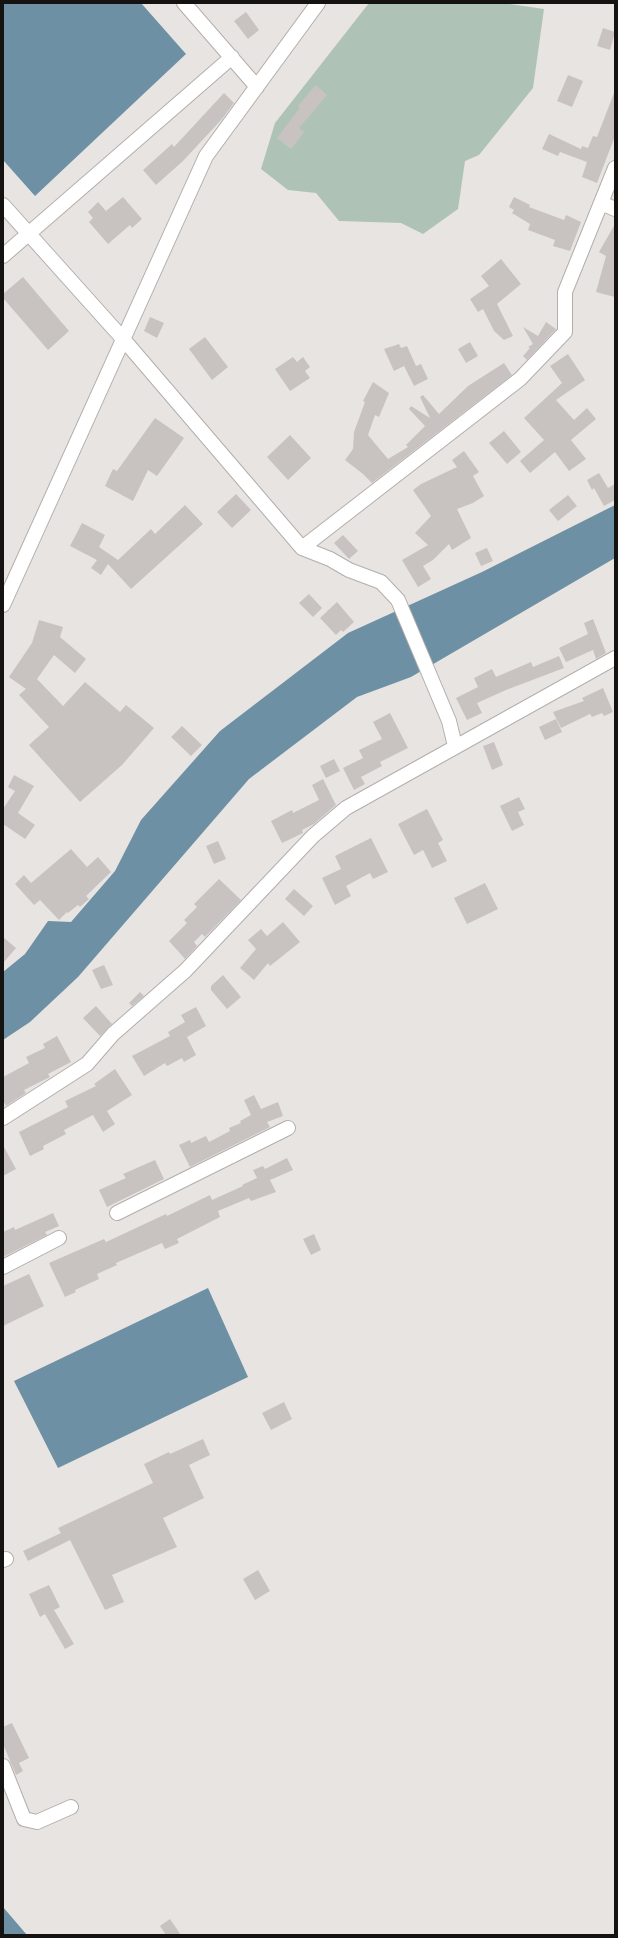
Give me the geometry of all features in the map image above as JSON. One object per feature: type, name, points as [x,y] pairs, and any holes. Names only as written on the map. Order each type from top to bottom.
[{"type":"street","points":[[184,3],[257,87]]},
{"type":"street","points":[[3,605],[206,156],[318,3]]},
{"type":"street","points":[[3,256],[232,57]]},
{"type":"street","points":[[302,548],[520,379],[565,332],[565,292],[615,168]]},
{"type":"street","points":[[601,203],[615,209]]},
{"type":"street","points":[[3,205],[124,340],[302,548],[330,559],[349,570],[380,582],[398,600],[449,721],[455,746]]},
{"type":"street","points":[[3,1118],[87,1064],[113,1034],[185,971],[313,836],[346,808],[615,658]]},
{"type":"street","points":[[117,1213],[288,1128]]},
{"type":"street","points":[[3,1267],[59,1238]]},
{"type":"street","points":[[3,1766],[24,1819],[37,1822],[71,1807]]},
{"type":"green space","points":[[369,3],[503,3],[544,9],[533,88],[479,155],[465,161],[458,209],[423,234],[401,223],[339,221],[316,193],[288,190],[261,169],[275,123]]},
{"type":"water","points":[[3,3],[141,3],[186,54],[35,196],[3,160]]},
{"type":"water","points":[[615,505],[615,558],[411,677],[357,697],[249,779],[78,977],[30,1022],[3,1040],[3,972],[25,954],[48,921],[71,922],[115,871],[141,820],[220,731],[348,633],[482,572]]},
{"type":"water","points":[[208,1288],[248,1377],[58,1468],[14,1381]]},
{"type":"water","points":[[3,1907],[27,1935],[3,1935]]},
{"type":"building","points":[[246,12],[259,30],[248,39],[234,21]]},
{"type":"building","points":[[603,28],[615,32],[610,50],[597,46]]},
{"type":"building","points":[[568,75],[583,81],[572,107],[557,101]]},
{"type":"building","points":[[316,85],[327,95],[299,128],[304,132],[291,149],[277,138],[300,108],[298,106]]},
{"type":"building","points":[[224,93],[234,103],[222,119],[183,161],[156,185],[143,170],[172,144],[174,147]]},
{"type":"building","points":[[614,93],[615,136],[597,183],[582,177],[587,162],[560,152],[558,156],[542,149],[549,134],[581,149],[582,146],[588,148],[593,136],[597,137]]},
{"type":"building","points":[[123,197],[142,219],[132,228],[130,225],[108,244],[89,222],[93,218],[88,212],[98,202],[106,211]]},
{"type":"building","points":[[514,197],[530,205],[529,207],[564,220],[566,215],[581,222],[570,251],[553,246],[555,240],[528,230],[530,224],[512,213],[514,210],[509,207]]},
{"type":"building","points":[[615,224],[615,297],[596,292],[606,256],[599,252]]},
{"type":"building","points":[[501,259],[521,284],[497,304],[513,336],[504,340],[494,331],[483,309],[478,312],[470,299],[489,286],[481,276]]},
{"type":"building","points":[[23,277],[69,331],[48,350],[3,298],[3,294]]},
{"type":"building","points":[[150,317],[164,323],[157,338],[144,331]]},
{"type":"building","points":[[546,322],[556,329],[527,360],[523,356],[530,348],[528,347],[533,344],[523,327],[538,336]]},
{"type":"building","points":[[205,337],[228,367],[212,380],[189,349]]},
{"type":"building","points":[[470,342],[478,356],[466,363],[458,349]]},
{"type":"building","points":[[399,344],[401,348],[407,346],[416,366],[421,364],[428,379],[414,386],[404,366],[394,371],[384,349]]},
{"type":"building","points":[[568,354],[585,380],[556,400],[574,420],[587,408],[596,419],[571,440],[586,459],[569,471],[555,452],[530,473],[520,461],[544,440],[524,418],[562,383],[550,366]]},
{"type":"building","points":[[293,357],[297,362],[303,357],[310,367],[305,371],[310,378],[290,391],[275,369]]},
{"type":"building","points":[[504,363],[512,375],[372,483],[345,460],[353,449],[354,432],[365,402],[363,401],[373,382],[389,393],[379,417],[375,415],[368,435],[388,459],[408,447],[406,445],[425,426],[409,409],[411,406],[430,418],[420,397],[423,395],[439,414],[468,386]]},
{"type":"building","points":[[155,418],[184,438],[157,476],[148,470],[133,501],[105,486],[113,469],[117,471]]},
{"type":"building","points":[[504,431],[521,452],[507,464],[489,443]]},
{"type":"building","points":[[290,435],[311,458],[288,480],[267,457]]},
{"type":"building","points":[[464,451],[479,472],[473,476],[484,496],[473,503],[457,509],[471,538],[452,550],[449,544],[433,560],[423,566],[431,579],[418,587],[402,560],[428,545],[415,533],[431,516],[413,490],[421,484],[457,467],[452,460]]},
{"type":"building","points":[[599,473],[608,488],[615,484],[615,500],[604,506],[594,488],[592,490],[587,480]]},
{"type":"building","points":[[236,494],[251,510],[232,528],[217,512]]},
{"type":"building","points":[[568,495],[577,506],[558,521],[549,510]]},
{"type":"building","points":[[185,505],[203,524],[131,589],[108,564],[101,575],[91,568],[97,560],[70,546],[82,523],[105,535],[99,547],[118,560],[151,529],[155,534]]},
{"type":"building","points":[[343,535],[358,551],[349,559],[334,543]]},
{"type":"building","points":[[487,548],[493,561],[481,566],[475,553]]},
{"type":"building","points":[[309,594],[322,608],[313,617],[299,603]]},
{"type":"building","points":[[337,602],[354,622],[343,632],[341,630],[336,635],[320,618]]},
{"type":"building","points":[[593,619],[606,653],[596,659],[593,650],[566,662],[559,648],[588,634],[584,623]]},
{"type":"building","points":[[39,620],[63,627],[60,637],[86,659],[75,673],[54,655],[37,679],[63,706],[85,682],[120,712],[126,705],[154,728],[122,765],[80,802],[29,745],[49,727],[19,695],[26,689],[9,677],[32,643]]},
{"type":"building","points":[[559,656],[564,668],[506,690],[477,703],[482,713],[467,720],[456,698],[478,687],[474,678],[492,669],[496,677],[531,662],[533,667]]},
{"type":"building","points":[[603,688],[613,712],[604,716],[602,713],[592,717],[590,714],[561,728],[553,712],[584,701],[582,698]]},
{"type":"building","points":[[390,713],[408,748],[380,762],[382,766],[361,777],[365,784],[354,790],[343,768],[363,758],[359,750],[382,739],[373,722]]},
{"type":"building","points":[[556,719],[562,732],[545,740],[539,727]]},
{"type":"building","points":[[182,726],[202,745],[191,756],[171,737]]},
{"type":"building","points":[[494,742],[503,765],[492,770],[483,746]]},
{"type":"building","points":[[334,759],[340,771],[326,778],[320,766]]},
{"type":"building","points":[[14,775],[34,786],[18,813],[35,825],[25,839],[3,824],[3,809],[15,791],[8,787]]},
{"type":"building","points":[[323,779],[336,805],[314,824],[302,830],[303,833],[282,843],[271,821],[292,810],[293,813],[319,800],[312,785]]},
{"type":"building","points":[[519,797],[525,809],[518,812],[524,825],[512,831],[500,806]]},
{"type":"building","points":[[427,809],[443,840],[438,843],[447,861],[432,868],[423,850],[414,855],[398,824]]},
{"type":"building","points":[[371,838],[388,872],[373,879],[370,873],[346,886],[351,896],[335,905],[322,878],[341,869],[335,856]]},
{"type":"building","points":[[218,841],[226,859],[214,864],[206,846]]},
{"type":"building","points":[[71,849],[87,867],[98,857],[111,872],[86,896],[89,899],[80,907],[78,905],[68,913],[67,912],[59,920],[40,900],[34,905],[15,884],[24,875],[31,883]]},
{"type":"building","points":[[219,879],[241,900],[205,937],[202,934],[194,942],[197,946],[185,959],[169,941],[187,923],[184,920],[197,907],[194,904]]},
{"type":"building","points":[[485,883],[498,909],[467,924],[454,898]]},
{"type":"building","points":[[294,889],[313,906],[304,916],[285,899]]},
{"type":"building","points":[[283,922],[300,942],[270,966],[268,963],[254,980],[240,968],[256,949],[248,940],[261,929],[267,936]]},
{"type":"building","points":[[3,937],[16,948],[3,963]]},
{"type":"building","points":[[104,965],[113,985],[101,989],[92,970]]},
{"type":"building","points":[[223,975],[241,997],[227,1009],[211,990],[211,986]]},
{"type":"building","points":[[140,992],[144,996],[132,1006],[129,1003]]},
{"type":"building","points":[[96,1006],[112,1024],[100,1036],[83,1018]]},
{"type":"building","points":[[196,1007],[206,1026],[187,1037],[196,1055],[184,1062],[182,1058],[167,1066],[165,1063],[144,1076],[132,1056],[170,1036],[168,1032],[185,1022],[181,1015]]},
{"type":"building","points":[[57,1036],[71,1062],[48,1074],[50,1077],[24,1090],[26,1093],[6,1106],[3,1100],[3,1077],[29,1063],[26,1057],[45,1048],[43,1044]]},
{"type":"building","points":[[115,1069],[132,1095],[107,1111],[115,1124],[103,1132],[93,1115],[64,1130],[66,1134],[43,1146],[44,1149],[30,1156],[19,1132],[68,1107],[65,1101],[96,1086],[94,1084]]},
{"type":"building","points":[[254,1095],[261,1109],[278,1102],[283,1116],[267,1122],[270,1127],[190,1167],[179,1145],[190,1140],[191,1143],[206,1136],[209,1142],[230,1131],[229,1128],[241,1123],[240,1121],[251,1115],[244,1100]]},
{"type":"building","points":[[3,1145],[16,1169],[3,1176]]},
{"type":"building","points":[[287,1158],[293,1170],[270,1180],[276,1192],[251,1201],[249,1198],[218,1211],[220,1217],[177,1239],[179,1243],[165,1249],[162,1243],[116,1263],[117,1265],[97,1274],[99,1279],[75,1290],[76,1292],[65,1297],[49,1263],[104,1239],[106,1242],[166,1214],[167,1216],[210,1195],[212,1200],[257,1178],[253,1170],[263,1166],[265,1169]]},
{"type":"building","points":[[155,1160],[164,1179],[107,1207],[99,1190],[126,1178],[123,1174]]},
{"type":"building","points":[[53,1213],[59,1226],[45,1232],[47,1235],[3,1257],[3,1232],[14,1227],[15,1230]]},
{"type":"building","points":[[314,1234],[321,1250],[311,1255],[303,1239]]},
{"type":"building","points":[[29,1274],[44,1306],[3,1326],[3,1286]]},
{"type":"building","points":[[284,1402],[292,1419],[271,1430],[262,1413]]},
{"type":"building","points":[[203,1439],[210,1455],[189,1465],[204,1498],[163,1518],[177,1547],[112,1575],[124,1602],[105,1610],[70,1540],[28,1561],[23,1551],[61,1533],[58,1528],[153,1483],[144,1464],[169,1452],[170,1454]]},
{"type":"building","points":[[258,1570],[270,1591],[255,1600],[243,1579]]},
{"type":"building","points":[[49,1585],[60,1607],[54,1610],[74,1644],[65,1649],[45,1614],[40,1617],[29,1594]]},
{"type":"building","points":[[12,1723],[29,1758],[19,1763],[23,1771],[16,1775],[3,1744],[3,1727]]},
{"type":"building","points":[[170,1919],[181,1935],[166,1935],[160,1926]]}]
